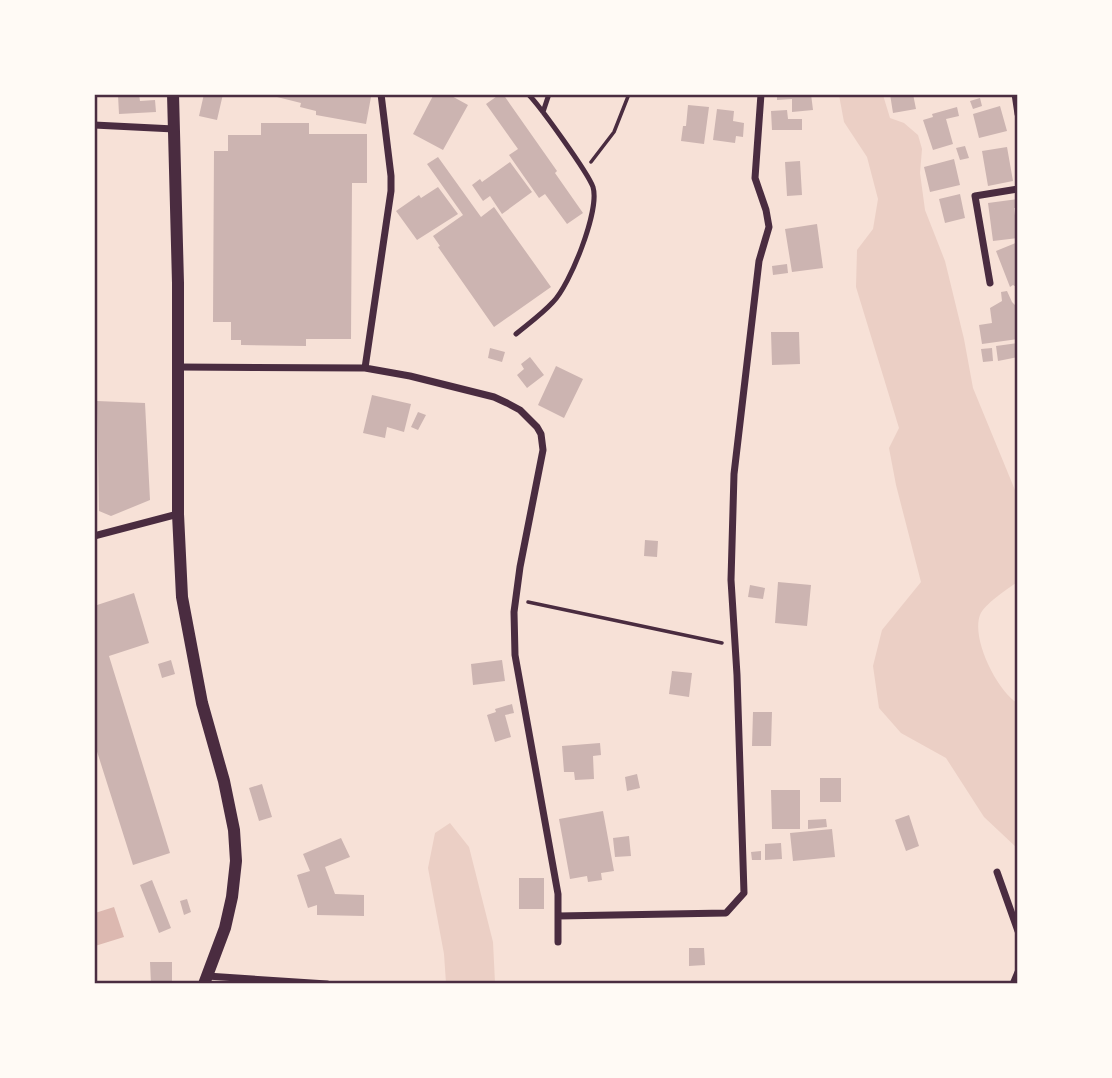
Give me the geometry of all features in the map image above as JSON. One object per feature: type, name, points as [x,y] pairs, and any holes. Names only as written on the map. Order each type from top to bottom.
[{"type":"street","points":[[173,94],[178,283],[178,514],[182,597],[202,702],[234,830],[236,861],[228,917],[206,980],[327,984]]},
{"type":"street","points":[[365,368],[391,191],[380,94]]},
{"type":"street","points":[[558,916],[726,913],[744,893],[731,580],[734,474],[759,261],[769,227],[755,178],[761,94]]},
{"type":"street","points":[[1015,94],[1017,114]]},
{"type":"street","points":[[94,125],[174,129]]},
{"type":"street","points":[[990,283],[975,196],[1017,189]]},
{"type":"street","points":[[177,367],[365,368],[494,397],[520,410],[537,427],[541,434],[543,450],[520,567],[516,599],[515,655],[556,881],[558,942]]},
{"type":"street","points":[[94,536],[178,514]]},
{"type":"street","points":[[997,872],[1017,931]]},
{"type":"street","points":[[1013,984],[1017,972]]},
{"type":"lane","points":[[516,334],[554,301],[573,271],[589,226],[594,202],[593,188],[583,171],[528,94]]},
{"type":"lane","points":[[543,112],[548,94]]},
{"type":"path","points":[[583,171],[614,132],[629,94]]},
{"type":"path","points":[[516,599],[735,646]]},
{"type":"shaded area","points":[[839,95],[883,95],[890,118],[904,123],[918,135],[922,149],[920,173],[925,210],[945,261],[973,388],[1017,495],[1017,582],[986,606],[978,625],[982,650],[994,676],[1017,703],[1017,848],[984,817],[946,758],[901,733],[879,708],[873,666],[882,630],[921,582],[889,448],[899,428],[856,287],[857,250],[873,229],[878,199],[867,157],[844,122]]},
{"type":"shaded area","points":[[450,823],[469,847],[493,942],[495,983],[446,983],[444,954],[428,868],[435,833]]},
{"type":"shaded area","points":[[114,907],[124,937],[95,946],[95,913]]},
{"type":"building","points":[[139,94],[140,101],[155,100],[156,112],[119,114],[118,95]]},
{"type":"building","points":[[204,94],[223,94],[217,120],[199,116]]},
{"type":"building","points":[[265,94],[355,94],[371,97],[366,124],[316,115],[316,111],[300,107],[301,103]]},
{"type":"building","points":[[434,94],[448,94],[468,105],[443,150],[413,134]]},
{"type":"building","points":[[503,94],[557,171],[555,173],[583,213],[567,224],[545,194],[539,198],[509,155],[518,149],[486,104]]},
{"type":"building","points":[[777,94],[811,94],[813,110],[792,112],[792,99],[777,100]]},
{"type":"building","points":[[890,94],[913,94],[916,109],[893,113]]},
{"type":"building","points":[[980,98],[982,106],[973,109],[970,101]]},
{"type":"building","points":[[688,105],[709,107],[704,144],[681,141]]},
{"type":"building","points":[[1000,106],[1007,131],[979,138],[973,114]]},
{"type":"building","points":[[957,107],[959,116],[946,119],[953,144],[933,150],[923,120],[933,117],[932,114]]},
{"type":"building","points":[[717,109],[734,111],[733,121],[744,123],[743,137],[736,136],[735,143],[713,140]]},
{"type":"building","points":[[787,110],[788,119],[802,119],[802,130],[772,130],[771,111]]},
{"type":"building","points":[[261,123],[309,123],[309,134],[367,134],[367,183],[352,183],[351,339],[306,339],[306,346],[241,345],[241,340],[231,340],[231,322],[213,322],[214,151],[228,151],[228,135],[261,135]]},
{"type":"building","points":[[965,146],[969,158],[960,160],[956,148]]},
{"type":"building","points":[[1007,147],[1013,181],[988,186],[982,151]]},
{"type":"building","points":[[438,157],[481,217],[494,207],[551,287],[494,327],[433,236],[463,215],[427,164]]},
{"type":"building","points":[[954,159],[960,185],[930,192],[924,167]]},
{"type":"building","points":[[800,161],[802,195],[787,196],[785,162]]},
{"type":"building","points":[[510,162],[532,192],[502,214],[490,196],[483,201],[472,185],[480,179],[482,182]]},
{"type":"building","points":[[438,187],[458,214],[417,240],[396,211],[419,195],[421,198]]},
{"type":"building","points":[[960,194],[965,218],[945,223],[939,199]]},
{"type":"building","points":[[1018,199],[1018,208],[1014,208],[1018,238],[993,241],[988,203]]},
{"type":"building","points":[[817,224],[823,268],[792,272],[785,229]]},
{"type":"building","points":[[1018,242],[1018,288],[1013,285],[1010,287],[996,251]]},
{"type":"building","points":[[787,264],[788,273],[773,275],[772,266]]},
{"type":"building","points":[[1007,291],[1018,308],[1018,339],[982,344],[979,325],[992,323],[990,308],[1002,301],[1001,292]]},
{"type":"building","points":[[771,332],[799,332],[800,364],[772,365]]},
{"type":"building","points":[[1018,343],[1018,357],[998,361],[996,346]]},
{"type":"building","points":[[490,348],[505,352],[502,362],[488,358]]},
{"type":"building","points":[[992,348],[993,361],[983,362],[981,349]]},
{"type":"building","points":[[530,357],[544,375],[527,388],[517,375],[524,369],[521,364]]},
{"type":"building","points":[[556,366],[583,379],[564,418],[538,405]]},
{"type":"building","points":[[372,395],[411,404],[404,432],[387,427],[385,438],[363,433]]},
{"type":"building","points":[[97,401],[145,403],[150,500],[111,516],[99,511]]},
{"type":"building","points":[[418,412],[426,415],[418,430],[411,427]]},
{"type":"building","points":[[645,540],[658,541],[657,557],[644,556]]},
{"type":"building","points":[[778,582],[811,585],[807,626],[775,623]]},
{"type":"building","points":[[750,585],[765,588],[763,599],[748,597]]},
{"type":"building","points":[[134,593],[149,643],[109,656],[170,853],[133,865],[94,742],[94,606]]},
{"type":"building","points":[[171,660],[175,674],[162,678],[158,664]]},
{"type":"building","points":[[502,660],[505,681],[473,685],[471,664]]},
{"type":"building","points":[[672,671],[692,673],[689,697],[669,694]]},
{"type":"building","points":[[512,704],[514,713],[505,715],[511,737],[495,742],[487,715],[496,712],[495,709]]},
{"type":"building","points":[[753,712],[772,712],[771,746],[752,746]]},
{"type":"building","points":[[600,743],[601,755],[593,756],[594,779],[575,780],[574,772],[564,772],[562,746]]},
{"type":"building","points":[[637,774],[640,788],[627,791],[625,777]]},
{"type":"building","points":[[820,778],[841,778],[841,802],[820,802]]},
{"type":"building","points":[[262,784],[272,817],[259,821],[249,788]]},
{"type":"building","points":[[771,790],[800,790],[800,829],[772,829]]},
{"type":"building","points":[[603,811],[614,871],[601,873],[602,880],[588,882],[587,876],[570,879],[559,819]]},
{"type":"building","points":[[909,815],[919,846],[906,851],[895,820]]},
{"type":"building","points":[[826,819],[827,827],[808,829],[808,820]]},
{"type":"building","points":[[832,829],[835,857],[793,861],[790,833]]},
{"type":"building","points":[[629,836],[631,856],[615,857],[613,838]]},
{"type":"building","points":[[341,838],[350,857],[325,867],[335,894],[364,895],[364,916],[317,915],[317,905],[308,908],[297,875],[310,871],[303,854]]},
{"type":"building","points":[[781,843],[782,859],[765,860],[765,844]]},
{"type":"building","points":[[761,851],[761,860],[752,860],[751,852]]},
{"type":"building","points":[[519,878],[544,878],[544,909],[519,909]]},
{"type":"building","points":[[152,880],[171,928],[159,933],[140,885]]},
{"type":"building","points":[[187,899],[191,912],[184,915],[180,901]]},
{"type":"building","points":[[689,948],[704,948],[705,965],[689,966]]},
{"type":"building","points":[[150,962],[172,962],[172,984],[151,984]]}]
